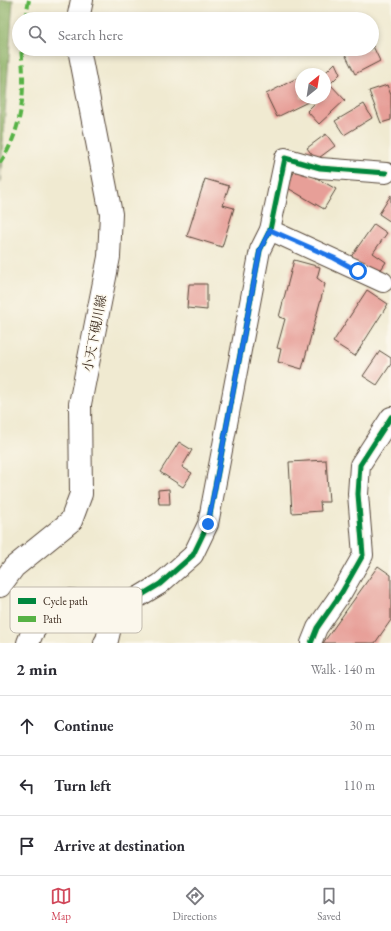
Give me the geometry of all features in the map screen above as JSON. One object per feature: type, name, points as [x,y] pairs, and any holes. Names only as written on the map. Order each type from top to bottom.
[{"type":"main road","points":[[79,12],[82,0]]},
{"type":"main road","name":"小天下硯川線","points":[[0,586],[14,567],[71,521],[81,494],[80,404],[109,257],[111,214],[80,56]]},
{"type":"main road","points":[[28,643],[32,633]]},
{"type":"main road","points":[[105,643],[108,633]]},
{"type":"street","points":[[142,595],[160,584],[193,555],[208,524],[260,250],[270,230],[285,158],[320,168],[386,173]]},
{"type":"street","points":[[270,230],[388,282]]},
{"type":"street","points":[[311,643],[317,628],[342,592],[363,555],[358,494],[360,465],[391,417]]},
{"type":"green space","points":[[0,0],[13,0],[12,12],[0,184]]},
{"type":"building","points":[[346,56],[378,56],[380,61],[355,74]]},
{"type":"building","points":[[335,63],[340,74],[331,83],[331,68]]},
{"type":"building","points":[[295,79],[295,104],[304,104],[277,117],[266,94]]},
{"type":"building","points":[[331,85],[345,100],[319,124],[307,111],[314,104],[331,104]]},
{"type":"building","points":[[387,85],[391,95],[391,120],[381,123],[369,91]]},
{"type":"building","points":[[364,104],[372,118],[344,135],[335,121]]},
{"type":"building","points":[[326,134],[335,146],[316,160],[307,148]]},
{"type":"building","points":[[297,167],[336,189],[324,209],[286,187]]},
{"type":"building","points":[[205,179],[229,186],[223,205],[234,208],[222,247],[187,236]]},
{"type":"building","points":[[391,195],[391,222],[379,214]]},
{"type":"building","points":[[374,224],[387,233],[373,253],[386,262],[376,277],[350,258]]},
{"type":"building","points":[[294,260],[320,267],[317,278],[325,284],[302,369],[278,362],[281,349],[277,348],[285,319],[279,317]]},
{"type":"building","points":[[189,284],[207,284],[207,310],[187,308]]},
{"type":"building","points":[[367,290],[388,304],[355,356],[333,342]]},
{"type":"building","points":[[380,351],[391,358],[391,364],[377,385],[363,376]]},
{"type":"building","points":[[179,442],[192,450],[182,467],[192,473],[183,487],[160,472]]},
{"type":"building","points":[[326,460],[329,502],[320,502],[321,511],[292,513],[289,462]]},
{"type":"building","points":[[169,489],[170,504],[159,504],[158,490]]},
{"type":"building","points":[[378,566],[391,575],[391,620],[375,643],[323,643]]},
{"type":"marked path","points":[[26,12],[29,0]]},
{"type":"marked path","points":[[0,163],[8,150],[18,123],[23,94],[21,56]]},
{"type":"cycle path","points":[[142,595],[160,584],[193,555],[208,524],[260,250],[270,230],[285,158],[320,168],[386,173]]},
{"type":"cycle path","points":[[311,643],[317,628],[342,592],[363,555],[358,494],[360,465],[391,417]]},
{"type":"route","points":[[208,524],[260,250],[270,230],[334,258],[358,271]]}]
